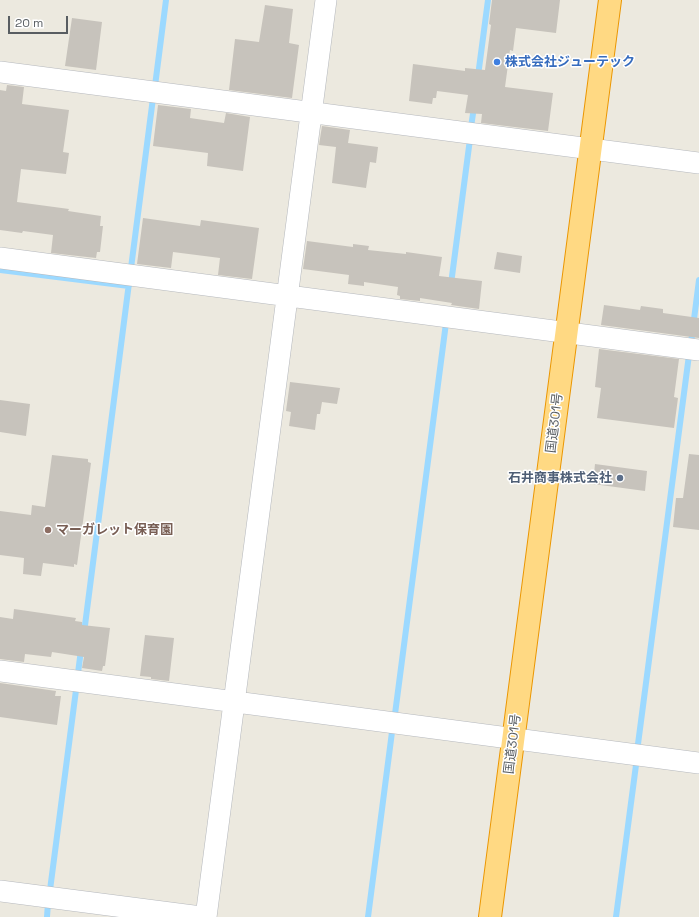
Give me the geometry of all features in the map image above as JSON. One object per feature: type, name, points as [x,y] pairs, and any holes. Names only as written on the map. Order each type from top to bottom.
[{"type":"highway","name":"国道301号","points":[[490,917],[610,0]]},
{"type":"street","points":[[206,917],[326,0]]},
{"type":"street","points":[[0,72],[699,163]]},
{"type":"street","points":[[0,258],[699,350]]},
{"type":"street","points":[[0,671],[699,763]]},
{"type":"street","points":[[0,891],[201,917]]},
{"type":"building","points":[[492,0],[560,0],[556,33],[516,28],[513,51],[510,50],[505,87],[553,93],[548,131],[481,123],[482,114],[465,113],[468,95],[437,91],[436,98],[433,98],[432,104],[409,101],[413,64],[465,71],[465,68],[485,70],[491,25],[489,24]]},
{"type":"building","points":[[265,5],[293,9],[289,43],[299,45],[292,98],[229,90],[235,39],[259,42]]},
{"type":"building","points":[[72,18],[102,22],[96,70],[65,66]]},
{"type":"building","points":[[7,85],[24,87],[22,104],[69,110],[63,152],[69,153],[66,174],[21,169],[17,202],[69,209],[68,211],[101,216],[100,226],[103,226],[100,252],[97,252],[96,258],[51,253],[53,235],[0,230],[0,90],[6,91]]},
{"type":"building","points":[[158,105],[191,109],[190,118],[224,123],[226,113],[250,117],[243,171],[207,166],[208,153],[153,146]]},
{"type":"building","points":[[322,126],[350,130],[348,143],[378,147],[376,163],[370,162],[366,188],[332,183],[336,147],[319,145]]},
{"type":"building","points":[[143,218],[200,226],[201,220],[259,228],[252,279],[218,275],[220,258],[173,252],[171,268],[137,264]]},
{"type":"building","points":[[307,241],[353,247],[353,244],[369,246],[368,250],[406,254],[406,252],[442,257],[439,276],[482,281],[479,309],[420,298],[420,301],[400,299],[400,296],[397,295],[398,287],[364,282],[364,286],[348,284],[349,275],[303,269]]},
{"type":"building","points":[[497,252],[522,256],[520,273],[494,269]]},
{"type":"building","points":[[604,305],[640,310],[641,306],[663,309],[663,313],[699,318],[699,338],[601,325]]},
{"type":"building","points":[[599,349],[679,359],[674,397],[678,398],[674,428],[597,418],[601,388],[595,387]]},
{"type":"building","points":[[290,382],[340,388],[337,404],[322,402],[320,414],[317,414],[315,430],[289,426],[291,412],[286,411]]},
{"type":"building","points":[[0,400],[30,404],[26,436],[0,432]]},
{"type":"building","points":[[689,454],[699,455],[699,530],[673,527],[676,498],[683,498]]},
{"type":"building","points":[[52,455],[88,459],[88,462],[91,463],[77,565],[74,564],[74,567],[43,563],[41,576],[23,574],[24,558],[0,555],[0,511],[31,515],[32,505],[45,507]]},
{"type":"building","points":[[595,464],[647,471],[645,491],[593,484]]},
{"type":"building","points":[[14,609],[76,618],[75,621],[82,622],[82,625],[110,628],[105,666],[103,666],[102,671],[82,668],[84,657],[52,652],[51,657],[25,654],[24,662],[0,659],[0,617],[13,619]]},
{"type":"building","points":[[145,635],[174,638],[169,681],[140,676]]},
{"type":"building","points":[[0,683],[56,691],[55,696],[61,696],[57,725],[0,717]]},
{"type":"waterway","points":[[155,86],[166,0]]},
{"type":"waterway","points":[[478,76],[488,0]]},
{"type":"waterway","points":[[131,268],[153,98]]},
{"type":"waterway","points":[[471,127],[474,107]]},
{"type":"waterway","points":[[451,284],[470,139]]},
{"type":"waterway","points":[[0,270],[129,286]]},
{"type":"waterway","points":[[691,343],[699,280]]},
{"type":"waterway","points":[[84,633],[129,283]]},
{"type":"waterway","points":[[395,714],[446,323]]},
{"type":"waterway","points":[[638,744],[689,355]]},
{"type":"waterway","points":[[78,673],[81,650]]},
{"type":"waterway","points":[[50,890],[76,690]]},
{"type":"waterway","points":[[368,917],[392,732]]},
{"type":"waterway","points":[[616,917],[636,765]]},
{"type":"waterway","points":[[47,917],[48,903]]},
{"type":"place","name":"株式会社ジューテック","points":[[497,62]]},
{"type":"place","name":"石井商事株式会社","points":[[620,478]]},
{"type":"place","name":"マーガレット保育園","points":[[48,530]]}]
